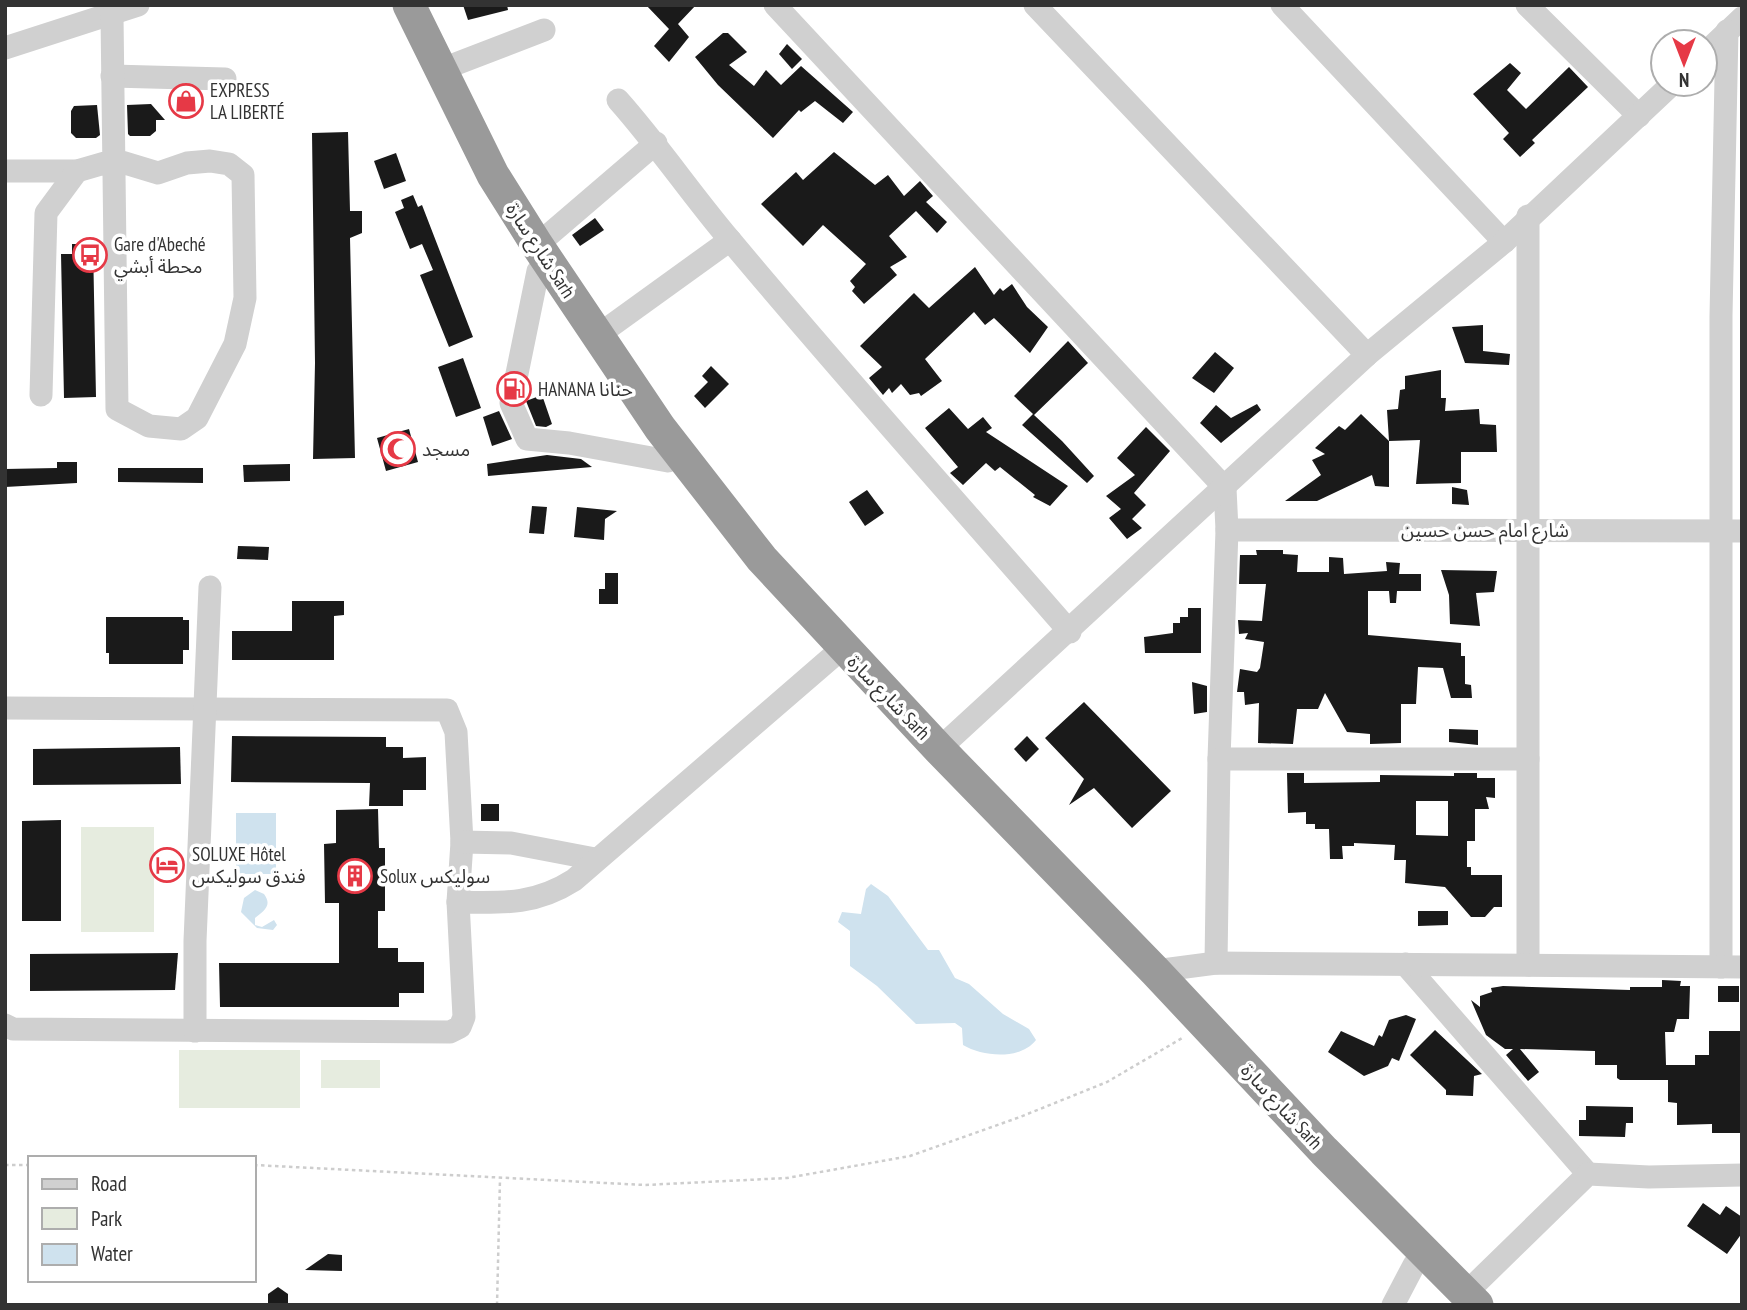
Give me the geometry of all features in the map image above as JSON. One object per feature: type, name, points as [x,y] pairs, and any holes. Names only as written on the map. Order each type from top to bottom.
[{"type":"highway","name":"شارع سارة Sarh","points":[[394,5],[489,187],[538,258],[668,461],[747,563],[925,762],[1189,1034],[1414,1265],[1465,1301]]},
{"type":"highway","name":"شارع سارة Sarh","points":[[409,5],[493,175],[538,258],[597,336],[660,428],[762,559],[939,749],[1155,971],[1465,1301]]},
{"type":"street","points":[[5,48],[112,16],[138,5]]},
{"type":"street","points":[[775,5],[1225,488],[1227,530],[1219,759],[1216,963]]},
{"type":"street","points":[[1035,5],[1367,355]]},
{"type":"street","points":[[1282,5],[1504,242]]},
{"type":"street","points":[[1527,5],[1639,116]]},
{"type":"street","points":[[5,171],[77,171],[115,160],[158,173],[187,163],[210,161],[229,164],[243,175],[245,298],[234,344],[197,418],[181,429],[149,426],[117,409],[115,160],[112,16]]},
{"type":"street","points":[[1719,39],[1735,24]]},
{"type":"street","points":[[1155,971],[1216,963],[1731,967],[1735,24]]},
{"type":"street","points":[[440,70],[544,30]]},
{"type":"street","points":[[112,76],[225,79]]},
{"type":"street","points":[[939,749],[1070,632],[1367,355],[1504,242],[1528,216],[1658,98]]},
{"type":"street","points":[[618,100],[656,143],[667,162],[730,240],[1070,632]]},
{"type":"street","points":[[656,143],[538,258],[511,403],[527,439],[569,443],[668,461]]},
{"type":"street","points":[[41,394],[46,213],[77,171]]},
{"type":"street","points":[[1528,216],[1528,965]]},
{"type":"street","points":[[597,336],[730,240]]},
{"type":"street","name":"شارع امام حسن حسين","points":[[1227,530],[1732,531]]},
{"type":"street","points":[[195,1031],[195,941],[210,587]]},
{"type":"street","points":[[458,902],[514,903],[552,894],[574,880],[595,859],[831,658]]},
{"type":"street","points":[[5,708],[447,710],[456,732],[462,842],[458,902],[464,1017],[460,1027],[450,1032],[13,1029],[5,1025]]},
{"type":"street","points":[[1219,759],[1528,759]]},
{"type":"street","points":[[462,842],[511,843],[595,859]]},
{"type":"street","points":[[1405,964],[1588,1174],[1649,1177],[1742,1175]]},
{"type":"street","points":[[1465,1301],[1588,1174]]},
{"type":"street","points":[[1393,1305],[1414,1265]]},
{"type":"path","points":[[256,1166],[645,1185],[774,1179],[910,1156],[1107,1082],[1189,1034]]},
{"type":"path","points":[[5,1165],[28,1165]]},
{"type":"path","points":[[497,1305],[500,1178]]},
{"type":"green space","points":[[81,827],[154,827],[154,932],[81,932]]},
{"type":"green space","points":[[179,1050],[300,1050],[300,1108],[179,1108]]},
{"type":"green space","points":[[321,1060],[380,1060],[380,1088],[321,1088]]},
{"type":"water","points":[[236,813],[276,813],[276,874],[236,874]]},
{"type":"water","points":[[871,884],[888,896],[928,950],[939,950],[955,978],[969,984],[1003,1014],[1029,1029],[1036,1040],[1012,1054],[991,1054],[971,1049],[963,1045],[962,1028],[955,1023],[916,1024],[877,986],[850,966],[850,931],[838,922],[842,912],[861,914],[866,889]]},
{"type":"water","points":[[255,890],[264,894],[268,902],[266,908],[255,918],[255,925],[262,927],[274,920],[277,925],[273,930],[257,928],[241,912],[244,898]]},
{"type":"building","points":[[463,5],[507,5],[508,10],[468,20]]},
{"type":"building","points":[[646,5],[696,5],[678,24],[689,37],[669,62],[654,46],[669,29]]},
{"type":"building","points":[[723,33],[728,33],[747,52],[729,65],[754,86],[766,70],[781,85],[801,66],[853,112],[843,123],[815,101],[801,112],[799,110],[773,138],[718,85],[695,57]]},
{"type":"building","points":[[787,44],[802,59],[792,69],[779,54]]},
{"type":"building","points":[[1510,63],[1521,73],[1507,90],[1526,109],[1569,67],[1588,87],[1532,140],[1535,143],[1520,157],[1503,139],[1509,133],[1473,94]]},
{"type":"building","points":[[151,104],[165,120],[156,120],[156,131],[150,136],[130,136],[127,105]]},
{"type":"building","points":[[97,105],[100,135],[96,138],[76,138],[71,133],[71,111],[74,106]]},
{"type":"building","points":[[348,132],[350,211],[362,211],[362,233],[350,238],[355,458],[313,459],[315,363],[312,133]]},
{"type":"building","points":[[834,152],[875,185],[888,175],[904,196],[920,181],[933,196],[926,202],[947,222],[937,233],[916,211],[889,236],[907,257],[890,267],[897,275],[864,304],[852,291],[855,287],[850,281],[866,264],[823,225],[803,246],[761,204],[796,172],[803,180]]},
{"type":"building","points":[[396,153],[406,181],[384,189],[374,161]]},
{"type":"building","points":[[413,195],[418,207],[422,205],[473,337],[449,347],[420,275],[433,270],[422,244],[410,249],[395,212],[404,208],[401,200]]},
{"type":"building","points":[[595,218],[604,230],[580,246],[572,235]]},
{"type":"building","points":[[72,244],[93,244],[96,397],[64,398],[61,254],[72,254]]},
{"type":"building","points":[[975,267],[994,295],[1000,288],[1003,291],[1012,284],[1027,307],[1048,327],[1030,353],[994,318],[985,325],[974,312],[925,359],[942,381],[921,396],[919,393],[910,395],[901,384],[892,393],[889,388],[883,395],[869,378],[882,367],[860,346],[914,293],[929,308]]},
{"type":"building","points":[[1483,325],[1483,351],[1510,354],[1509,365],[1465,363],[1452,327]]},
{"type":"building","points":[[1068,341],[1088,363],[1034,415],[1094,476],[1087,483],[1022,425],[1033,414],[1014,396]]},
{"type":"building","points":[[1215,352],[1234,368],[1214,393],[1192,378]]},
{"type":"building","points":[[463,358],[481,408],[456,417],[438,367]]},
{"type":"building","points":[[711,366],[729,384],[705,408],[694,396],[708,382],[702,376]]},
{"type":"building","points":[[1441,370],[1441,398],[1446,398],[1445,411],[1479,409],[1480,424],[1496,425],[1497,452],[1461,452],[1461,483],[1416,484],[1420,440],[1389,441],[1387,410],[1398,409],[1400,390],[1405,389],[1405,376]]},
{"type":"building","points":[[542,395],[552,424],[546,427],[536,426],[526,401]]},
{"type":"building","points":[[1257,404],[1261,410],[1221,443],[1200,423],[1216,405],[1231,418]]},
{"type":"building","points":[[949,408],[968,429],[983,417],[992,428],[986,432],[1068,486],[1050,506],[1033,497],[1035,495],[1000,467],[995,471],[986,463],[963,485],[950,473],[958,467],[925,428]]},
{"type":"building","points":[[499,411],[512,439],[492,446],[483,417]]},
{"type":"building","points":[[1361,414],[1389,441],[1389,487],[1375,486],[1372,475],[1317,501],[1285,501],[1321,475],[1312,460],[1325,454],[1315,448],[1339,426],[1345,430]]},
{"type":"building","points":[[1146,427],[1170,451],[1134,493],[1146,505],[1132,519],[1142,528],[1127,539],[1109,518],[1121,509],[1106,496],[1135,475],[1117,458]]},
{"type":"building","points":[[409,429],[418,462],[386,471],[377,438]]},
{"type":"building","points":[[547,455],[581,459],[592,467],[488,476],[487,464]]},
{"type":"building","points":[[57,462],[77,462],[77,483],[5,487],[5,469],[57,468]]},
{"type":"building","points":[[290,464],[290,481],[244,482],[243,465]]},
{"type":"building","points":[[118,468],[203,468],[203,483],[118,482]]},
{"type":"building","points":[[1452,487],[1467,490],[1469,505],[1452,504]]},
{"type":"building","points":[[867,490],[884,513],[865,526],[849,502]]},
{"type":"building","points":[[532,506],[547,507],[544,534],[529,533]]},
{"type":"building","points":[[577,507],[617,511],[605,519],[604,540],[574,537]]},
{"type":"building","points":[[238,546],[269,547],[268,560],[237,559]]},
{"type":"building","points":[[1256,550],[1283,550],[1283,554],[1298,555],[1297,572],[1329,572],[1329,557],[1343,558],[1344,574],[1387,571],[1386,562],[1400,563],[1399,574],[1421,574],[1421,591],[1397,591],[1396,603],[1390,603],[1389,591],[1368,591],[1368,635],[1461,643],[1461,656],[1465,656],[1465,684],[1471,685],[1472,698],[1451,698],[1443,668],[1418,667],[1416,704],[1401,704],[1401,743],[1370,744],[1370,734],[1347,732],[1325,693],[1318,709],[1297,709],[1293,744],[1258,743],[1259,703],[1245,705],[1244,692],[1237,692],[1240,669],[1257,672],[1260,668],[1264,642],[1245,639],[1248,633],[1239,634],[1238,620],[1262,621],[1266,584],[1239,584],[1240,555],[1257,555]]},
{"type":"building","points":[[1441,570],[1497,571],[1494,592],[1476,593],[1480,626],[1450,624],[1449,595]]},
{"type":"building","points":[[605,573],[618,573],[618,604],[599,604],[599,589],[605,589]]},
{"type":"building","points":[[292,601],[344,601],[344,615],[334,616],[334,660],[232,660],[232,631],[292,631]]},
{"type":"building","points":[[1188,608],[1201,608],[1201,653],[1145,653],[1144,637],[1173,633],[1173,623],[1180,623],[1180,617],[1188,617]]},
{"type":"building","points":[[106,617],[183,617],[183,620],[189,620],[189,650],[183,650],[183,664],[109,664],[109,653],[106,653]]},
{"type":"building","points":[[1192,682],[1207,686],[1207,712],[1194,714]]},
{"type":"building","points":[[1084,702],[1171,791],[1132,828],[1094,788],[1069,805],[1084,779],[1045,738]]},
{"type":"building","points":[[1449,729],[1478,730],[1478,745],[1449,742]]},
{"type":"building","points":[[232,736],[386,737],[386,747],[403,747],[403,758],[426,757],[426,790],[403,790],[403,806],[369,806],[370,783],[231,782]]},
{"type":"building","points":[[1027,736],[1039,749],[1026,762],[1014,749]]},
{"type":"building","points":[[180,747],[181,784],[33,785],[33,749]]},
{"type":"building","points":[[1287,773],[1304,773],[1304,783],[1380,782],[1380,775],[1454,776],[1454,773],[1477,773],[1477,778],[1495,778],[1495,798],[1486,797],[1489,809],[1475,809],[1475,841],[1467,841],[1467,867],[1471,867],[1471,875],[1502,875],[1502,907],[1494,907],[1485,917],[1471,917],[1445,887],[1405,883],[1406,860],[1394,860],[1395,845],[1354,843],[1354,846],[1342,846],[1343,859],[1330,859],[1329,829],[1315,829],[1315,824],[1306,824],[1306,812],[1288,813]],"holes":[[[1416,801],[1448,801],[1448,836],[1416,835]]]},
{"type":"building","points":[[481,804],[499,804],[499,821],[481,821]]},
{"type":"building","points":[[378,809],[379,848],[385,848],[385,911],[378,911],[378,948],[398,948],[398,962],[424,962],[424,993],[399,993],[399,1007],[220,1007],[219,963],[339,963],[339,903],[325,903],[324,844],[336,843],[336,810]]},
{"type":"building","points":[[61,820],[61,921],[22,921],[22,821]]},
{"type":"building","points":[[1418,911],[1448,911],[1448,925],[1418,926]]},
{"type":"building","points":[[178,953],[175,990],[30,991],[30,954]]},
{"type":"building","points":[[1662,980],[1681,981],[1680,986],[1690,986],[1689,1019],[1677,1019],[1674,1032],[1665,1032],[1666,1065],[1695,1065],[1695,1055],[1709,1055],[1709,1031],[1742,1031],[1742,1133],[1712,1133],[1712,1124],[1677,1125],[1677,1103],[1668,1102],[1668,1080],[1620,1080],[1617,1078],[1617,1065],[1595,1065],[1595,1051],[1520,1049],[1539,1072],[1528,1081],[1506,1055],[1513,1049],[1505,1049],[1486,1035],[1471,1000],[1480,1007],[1480,996],[1492,992],[1491,988],[1503,986],[1630,990],[1630,987],[1662,987]]},
{"type":"building","points":[[1718,986],[1739,986],[1739,1002],[1718,1002]]},
{"type":"building","points":[[1406,1015],[1416,1019],[1399,1061],[1392,1058],[1388,1066],[1364,1076],[1328,1052],[1341,1031],[1374,1046],[1379,1035],[1382,1037],[1389,1020]]},
{"type":"building","points":[[1435,1030],[1482,1074],[1474,1076],[1473,1096],[1446,1095],[1446,1090],[1410,1055]]},
{"type":"building","points":[[1586,1106],[1633,1107],[1633,1123],[1626,1123],[1625,1137],[1579,1136],[1579,1120],[1586,1120]]},
{"type":"building","points":[[1703,1203],[1720,1215],[1726,1206],[1742,1217],[1742,1233],[1727,1254],[1687,1226]]},
{"type":"building","points":[[328,1254],[342,1255],[342,1271],[305,1270]]},
{"type":"building","points":[[278,1287],[288,1294],[288,1305],[268,1305],[268,1294]]},
{"type":"place","name":"EXPRESS LA LIBERTÉ","points":[[186,101]]},
{"type":"place","name":"Gare d'Abeché محطة أبشي","points":[[90,255]]},
{"type":"place","name":"HANANA حنانا","points":[[514,389]]},
{"type":"place","name":"مسجد","points":[[398,449]]},
{"type":"place","name":"SOLUXE Hôtel فندق سوليكس","points":[[167,865]]},
{"type":"place","name":"Solux سوليكس","points":[[355,876]]}]
